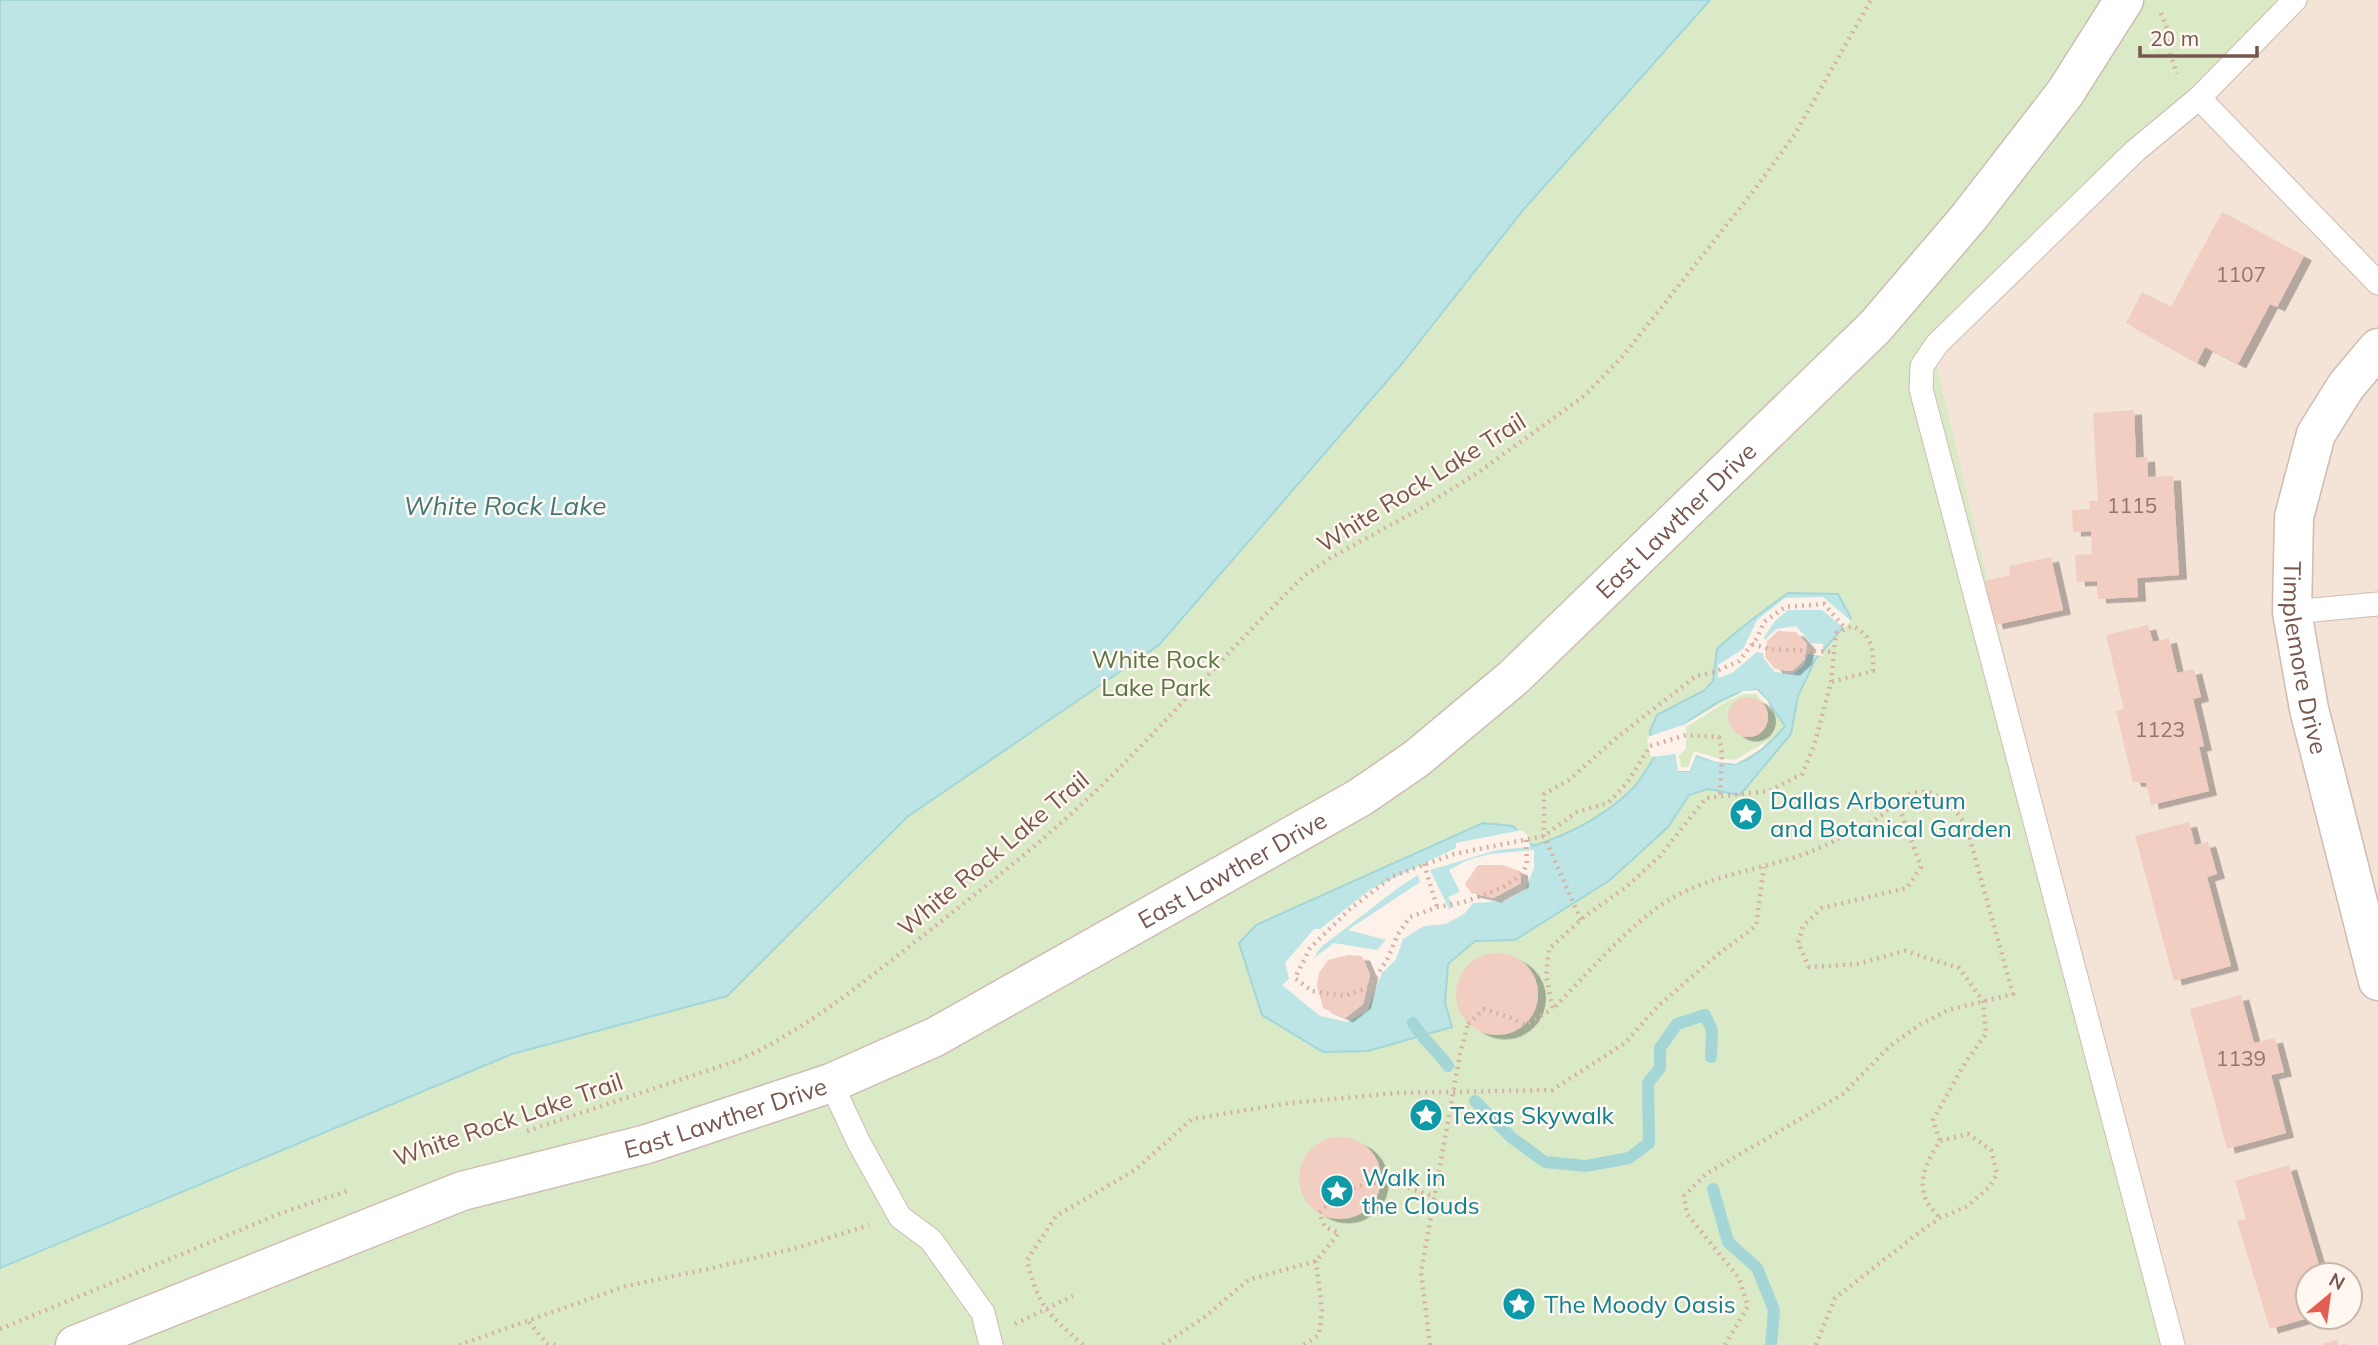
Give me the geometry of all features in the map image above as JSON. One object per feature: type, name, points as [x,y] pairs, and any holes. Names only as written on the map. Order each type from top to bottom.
[{"type":"street","name":"East Lawther Drive","points":[[75,1345],[461,1191],[647,1144],[831,1083],[935,1037],[1359,798],[1416,760],[1514,677],[1875,327],[1969,217],[2057,103],[2141,4]]},
{"type":"street","name":"Timplemore Drive","points":[[2378,348],[2346,386],[2316,434],[2294,517],[2292,612],[2309,709],[2372,933],[2378,981]]},
{"type":"lane","points":[[2173,1345],[1921,389],[1922,366],[1937,344],[2134,150],[2199,98],[2295,0]]},
{"type":"lane","points":[[2199,98],[2378,284]]},
{"type":"lane","points":[[2292,612],[2378,604]]},
{"type":"lane","points":[[831,1083],[859,1143],[900,1217],[931,1240],[983,1313],[989,1339]]},
{"type":"path","name":"White Rock Lake Trail","points":[[522,1133],[733,1062],[758,1052],[797,1028],[883,967],[1041,842],[1099,787],[1305,575],[1479,472],[1584,396],[1622,356],[1796,134],[1871,0]]},
{"type":"path","points":[[2141,4],[2165,17],[2170,36],[2170,54],[2178,76],[2199,98]]},
{"type":"path","points":[[1581,920],[1545,838],[1544,794],[1569,780],[1664,698],[1696,676],[1715,672],[1739,661],[1757,638],[1764,622],[1785,607],[1824,604],[1846,629]]},
{"type":"path","points":[[1553,1009],[1546,976],[1549,949],[1660,856],[1706,798],[1769,791],[1802,774],[1814,746],[1831,681],[1836,633],[1853,626],[1867,634],[1873,649],[1873,671],[1831,681]]},
{"type":"path","points":[[1752,644],[1769,649],[1834,652]]},
{"type":"path","points":[[1527,840],[1527,864],[1522,874],[1502,888],[1410,917],[1369,987],[1345,996],[1312,991],[1295,978],[1310,948],[1350,909],[1393,876],[1454,854],[1527,840],[1545,838],[1577,812],[1608,803],[1627,783],[1650,746],[1686,735],[1719,737],[1722,754],[1720,797]]},
{"type":"path","points":[[1430,1345],[1421,1272],[1460,1054],[1468,1024],[1484,1009],[1525,1025],[1553,1009],[1642,921],[1674,897],[1715,880],[1765,867],[1820,848],[1874,821],[1906,793],[1924,791],[1951,805],[1966,825],[2013,993],[1948,1010],[1919,1025],[1890,1046],[1843,1094],[1706,1174],[1684,1196],[1687,1214],[1739,1278],[1748,1306],[1726,1345]]},
{"type":"path","points":[[1897,801],[1922,867],[1907,888],[1822,908],[1803,926],[1798,943],[1809,967],[1857,964],[1905,951],[1959,968],[1983,1001],[1986,1034],[1965,1063],[1933,1120],[1940,1141]]},
{"type":"path","points":[[1424,864],[1438,907]]},
{"type":"path","points":[[1083,1345],[1045,1311],[1034,1291],[1027,1260],[1056,1216],[1135,1170],[1192,1119],[1289,1104],[1398,1093],[1552,1090],[1625,1043],[1658,1006],[1717,955],[1756,926],[1765,867]]},
{"type":"path","points":[[1816,1345],[1835,1298],[1940,1218],[1968,1206],[1989,1187],[1997,1174],[1991,1150],[1968,1134],[1940,1141],[1922,1174],[1926,1200],[1940,1218]]},
{"type":"path","points":[[1163,1345],[1206,1316],[1248,1280],[1316,1261],[1339,1233],[1325,1227],[1319,1213],[1332,1198],[1381,1182],[1435,1197]]},
{"type":"path","points":[[0,1329],[284,1212],[350,1190]]},
{"type":"path","points":[[459,1345],[626,1286],[787,1250],[900,1217]]},
{"type":"path","points":[[1304,1345],[1319,1335],[1322,1311],[1316,1261]]},
{"type":"path","points":[[989,1339],[1073,1296]]},
{"type":"path","points":[[528,1322],[547,1344],[556,1345]]},
{"type":"shaded area","points":[[2311,0],[2378,0],[2378,1345],[2168,1345],[1934,353]]},
{"type":"green space","name":"White Rock Lake Park","points":[[0,0],[2311,0],[1934,353],[2168,1345],[0,1345]]},
{"type":"water","name":"White Rock Lake","points":[[0,0],[1710,0],[1524,209],[1400,366],[1159,645],[907,817],[727,996],[512,1054],[0,1268]]},
{"type":"water","points":[[1788,593],[1838,594],[1851,618],[1815,660],[1798,696],[1791,734],[1740,795],[1708,789],[1689,795],[1668,827],[1610,880],[1515,940],[1475,941],[1448,964],[1445,1003],[1452,1027],[1368,1051],[1323,1052],[1262,1015],[1239,943],[1256,925],[1483,823],[1513,826],[1533,846],[1573,830],[1598,816],[1632,789],[1654,758],[1650,731],[1657,715],[1705,690],[1713,681],[1717,649]],"holes":[[[1758,690],[1785,726],[1762,750],[1740,763],[1733,764],[1695,755],[1690,771],[1679,771],[1675,754],[1683,725],[1718,702],[1747,691]]]},
{"type":"pier","points":[[1823,597],[1851,621],[1844,628],[1822,610],[1788,610],[1775,621],[1764,637],[1765,640],[1776,629],[1796,626],[1811,643],[1823,644],[1823,656],[1808,654],[1804,665],[1793,674],[1775,672],[1764,659],[1763,653],[1757,652],[1732,673],[1718,678],[1718,665],[1743,649],[1757,620],[1785,598]]},
{"type":"pier","points":[[1757,690],[1768,701],[1773,714],[1756,694],[1744,694],[1729,700],[1686,727],[1686,749],[1679,755],[1681,767],[1688,767],[1694,751],[1735,760],[1769,740],[1762,748],[1736,764],[1716,762],[1696,755],[1690,771],[1678,771],[1675,754],[1651,757],[1647,737],[1683,725],[1743,691]]},
{"type":"pier","points":[[1522,830],[1529,837],[1530,847],[1497,850],[1430,870],[1449,909],[1454,907],[1448,897],[1460,892],[1449,870],[1468,860],[1490,854],[1534,850],[1534,868],[1525,890],[1505,901],[1473,903],[1464,914],[1446,924],[1424,926],[1403,939],[1396,959],[1382,973],[1367,1011],[1348,1022],[1320,1016],[1282,985],[1289,979],[1285,963],[1314,929],[1320,929],[1371,889],[1456,848],[1456,843]],"holes":[[[1418,875],[1420,882],[1348,930],[1386,940],[1377,950],[1334,943],[1314,958],[1321,947],[1398,888]]]},
{"type":"building","points":[[2222,212],[2304,256],[2277,307],[2270,304],[2238,364],[2205,347],[2197,363],[2126,323],[2142,292],[2171,307]]},
{"type":"building","points":[[2134,410],[2136,458],[2147,457],[2148,477],[2173,476],[2179,575],[2137,578],[2138,597],[2098,599],[2097,581],[2077,582],[2075,555],[2092,554],[2091,531],[2073,532],[2072,510],[2090,509],[2089,501],[2098,501],[2093,413]]},
{"type":"building","points":[[2051,557],[2063,610],[1995,625],[1985,581],[2010,575],[2009,566]]},
{"type":"building","points":[[2148,625],[2153,642],[2169,638],[2177,673],[2194,669],[2201,697],[2193,699],[2204,746],[2199,747],[2209,791],[2151,805],[2146,783],[2133,782],[2116,711],[2124,709],[2106,635]]},
{"type":"building","points":[[1778,631],[1796,632],[1807,644],[1804,660],[1792,671],[1775,669],[1765,657],[1767,641]]},
{"type":"building","points":[[1748,697],[1756,698],[1762,703],[1767,709],[1767,725],[1762,731],[1756,736],[1748,737],[1740,736],[1734,731],[1729,725],[1728,717],[1729,709],[1734,703],[1740,698]]},
{"type":"building","points":[[2189,822],[2195,845],[2208,842],[2217,874],[2207,877],[2231,966],[2174,981],[2135,836]]},
{"type":"building","points":[[1478,865],[1502,865],[1520,871],[1521,883],[1493,898],[1471,893],[1465,884]]},
{"type":"building","points":[[1489,953],[1505,953],[1520,960],[1531,971],[1538,986],[1535,1010],[1526,1023],[1505,1035],[1489,1035],[1474,1028],[1463,1017],[1456,1002],[1456,986],[1463,971],[1474,960]]},
{"type":"building","points":[[1348,955],[1362,956],[1370,975],[1363,1004],[1345,1018],[1323,1008],[1317,985],[1319,973],[1328,960]]},
{"type":"building","points":[[2241,995],[2254,1043],[2275,1038],[2284,1072],[2271,1075],[2286,1133],[2227,1149],[2190,1009]]},
{"type":"building","points":[[1340,1137],[1356,1140],[1369,1149],[1378,1162],[1381,1178],[1378,1194],[1369,1207],[1356,1216],[1340,1219],[1324,1216],[1311,1207],[1302,1194],[1299,1178],[1302,1162],[1311,1149],[1324,1140]]},
{"type":"building","points":[[2289,1165],[2318,1261],[2294,1261],[2294,1322],[2270,1329],[2237,1221],[2246,1219],[2235,1181]]},
{"type":"building","points":[[2337,1340],[2339,1345],[2323,1345],[2323,1344]]},
{"type":"waterway","points":[[1475,1101],[1512,1138],[1545,1162],[1586,1166],[1629,1158],[1649,1143],[1648,1083],[1660,1068],[1660,1048],[1677,1024],[1705,1015],[1712,1030],[1711,1057]]},
{"type":"waterway","points":[[1413,1023],[1448,1066]]},
{"type":"waterway","points":[[1713,1189],[1728,1242],[1757,1268],[1774,1310],[1771,1345]]},
{"type":"place","name":"Dallas Arboretum and Botanical Garden","points":[[1746,814]]},
{"type":"place","name":"Texas Skywalk","points":[[1426,1115]]},
{"type":"place","name":"Walk in the Clouds","points":[[1337,1191]]},
{"type":"place","name":"The Moody Oasis","points":[[1519,1304]]}]
